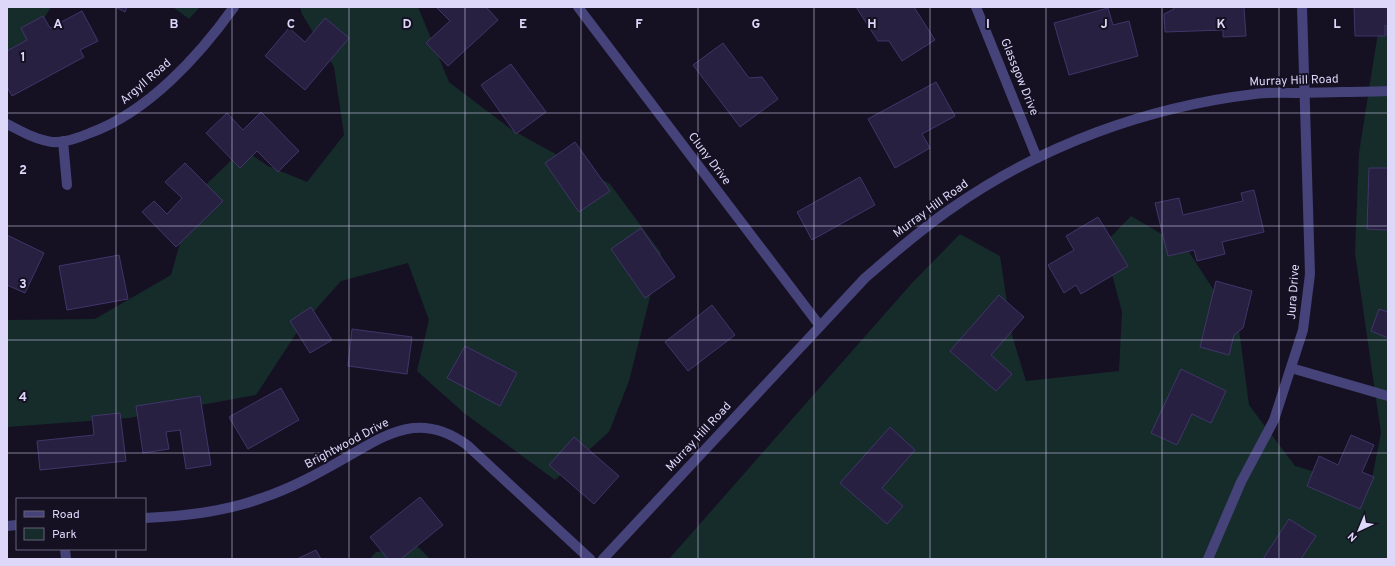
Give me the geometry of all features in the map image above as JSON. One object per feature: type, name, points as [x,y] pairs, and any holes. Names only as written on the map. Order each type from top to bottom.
[{"type":"street","name":"Argyll Road","points":[[7,124],[38,139],[52,142],[75,139],[101,129],[126,116],[149,100],[189,61],[234,7]]},
{"type":"street","name":"Cluny Drive","points":[[578,7],[820,326]]},
{"type":"street","name":"Glassgow Drive","points":[[976,7],[1037,158]]},
{"type":"street","name":"Jura Drive","points":[[1208,559],[1241,482],[1274,420],[1304,330],[1310,274],[1302,7]]},
{"type":"street","name":"Murray Hill Road","points":[[603,559],[865,278],[907,241],[958,204],[1000,178],[1037,158],[1093,133],[1146,115],[1187,105],[1256,94],[1388,91]]},
{"type":"street","points":[[63,141],[67,185]]},
{"type":"street","points":[[1291,368],[1388,396]]},
{"type":"street","name":"Brightwood Drive","points":[[146,518],[179,517],[220,510],[261,499],[300,483],[388,434],[415,428],[429,429],[456,437],[467,445],[590,559]]},
{"type":"green space","points":[[7,7],[51,7],[7,76]]},
{"type":"green space","points":[[173,7],[200,7],[189,19]]},
{"type":"green space","points":[[300,7],[418,7],[449,82],[512,130],[610,184],[661,253],[629,381],[609,432],[555,480],[464,413],[417,371],[429,320],[408,263],[341,281],[301,326],[256,395],[129,418],[7,427],[7,320],[95,319],[171,275],[193,197],[243,149],[268,166],[307,182],[344,135],[334,67],[302,14]]},
{"type":"green space","points":[[1382,7],[1388,7],[1388,559],[669,559],[912,283],[960,234],[1000,256],[1012,335],[1026,381],[1119,371],[1122,312],[1104,244],[1131,216],[1187,249],[1239,329],[1249,405],[1295,466],[1370,488],[1381,433],[1355,253],[1359,153]]},
{"type":"green space","points":[[418,547],[430,559],[370,559],[376,552]]},
{"type":"building","points":[[115,7],[127,7],[125,12]]},
{"type":"building","points":[[436,7],[486,7],[498,20],[448,66],[426,43],[450,21]]},
{"type":"building","points":[[856,7],[914,7],[935,40],[902,61],[889,41],[878,41]]},
{"type":"building","points":[[1173,7],[1244,7],[1246,36],[1223,37],[1223,30],[1165,32],[1164,14],[1174,9]]},
{"type":"building","points":[[1354,7],[1388,7],[1388,36],[1387,26],[1385,25],[1385,36],[1355,36]]},
{"type":"building","points":[[1108,8],[1113,25],[1129,21],[1138,56],[1069,75],[1054,23]]},
{"type":"building","points":[[82,11],[98,41],[80,50],[84,57],[12,96],[7,87],[7,51],[27,40],[21,28],[43,16],[50,28]]},
{"type":"building","points":[[325,18],[349,38],[305,90],[265,56],[289,28],[305,42]]},
{"type":"building","points":[[723,43],[749,78],[762,77],[778,99],[740,127],[693,65]]},
{"type":"building","points":[[511,64],[546,112],[516,134],[481,85]]},
{"type":"building","points":[[936,82],[955,116],[922,134],[930,148],[895,168],[868,119]]},
{"type":"building","points":[[261,112],[299,151],[278,172],[257,151],[240,168],[206,133],[227,113],[243,130]]},
{"type":"building","points":[[575,142],[610,191],[579,212],[545,163]]},
{"type":"building","points":[[185,163],[223,201],[176,247],[142,212],[154,201],[167,214],[182,198],[165,182]]},
{"type":"building","points":[[1369,168],[1388,168],[1388,230],[1367,229]]},
{"type":"building","points":[[860,177],[875,205],[812,240],[797,212]]},
{"type":"building","points":[[1254,190],[1264,232],[1222,242],[1225,254],[1197,261],[1194,250],[1168,256],[1155,203],[1179,198],[1183,215],[1243,201],[1241,193]]},
{"type":"building","points":[[1098,217],[1128,266],[1081,294],[1076,285],[1064,293],[1048,265],[1074,250],[1066,236]]},
{"type":"building","points":[[641,228],[675,277],[645,298],[611,249]]},
{"type":"building","points":[[7,235],[44,253],[25,293],[7,285]]},
{"type":"building","points":[[119,255],[128,299],[67,310],[59,266]]},
{"type":"building","points":[[1216,281],[1252,291],[1243,328],[1234,335],[1229,355],[1200,347]]},
{"type":"building","points":[[999,295],[1024,317],[991,355],[1012,374],[996,391],[950,351]]},
{"type":"building","points":[[712,305],[735,335],[688,371],[665,342]]},
{"type":"building","points":[[311,307],[332,340],[310,353],[290,321]]},
{"type":"building","points":[[1379,309],[1388,312],[1388,338],[1371,331]]},
{"type":"building","points":[[352,329],[412,337],[407,374],[348,366]]},
{"type":"building","points":[[465,346],[517,373],[500,406],[447,378]]},
{"type":"building","points":[[1181,369],[1226,391],[1211,423],[1192,414],[1177,445],[1151,433]]},
{"type":"building","points":[[281,388],[299,420],[248,449],[229,417]]},
{"type":"building","points":[[200,396],[211,465],[186,469],[180,430],[166,432],[169,449],[143,453],[136,406]]},
{"type":"building","points":[[120,413],[126,461],[40,470],[37,441],[94,435],[92,416]]},
{"type":"building","points":[[890,427],[915,450],[882,488],[903,506],[887,524],[840,483]]},
{"type":"building","points":[[1351,435],[1374,445],[1362,472],[1374,477],[1360,509],[1307,486],[1319,456],[1338,465]]},
{"type":"building","points":[[574,437],[619,476],[594,504],[549,465]]},
{"type":"building","points":[[420,497],[443,525],[401,559],[388,559],[370,537]]},
{"type":"building","points":[[1289,519],[1316,536],[1301,559],[1263,559]]},
{"type":"building","points":[[316,550],[321,559],[297,559]]}]
